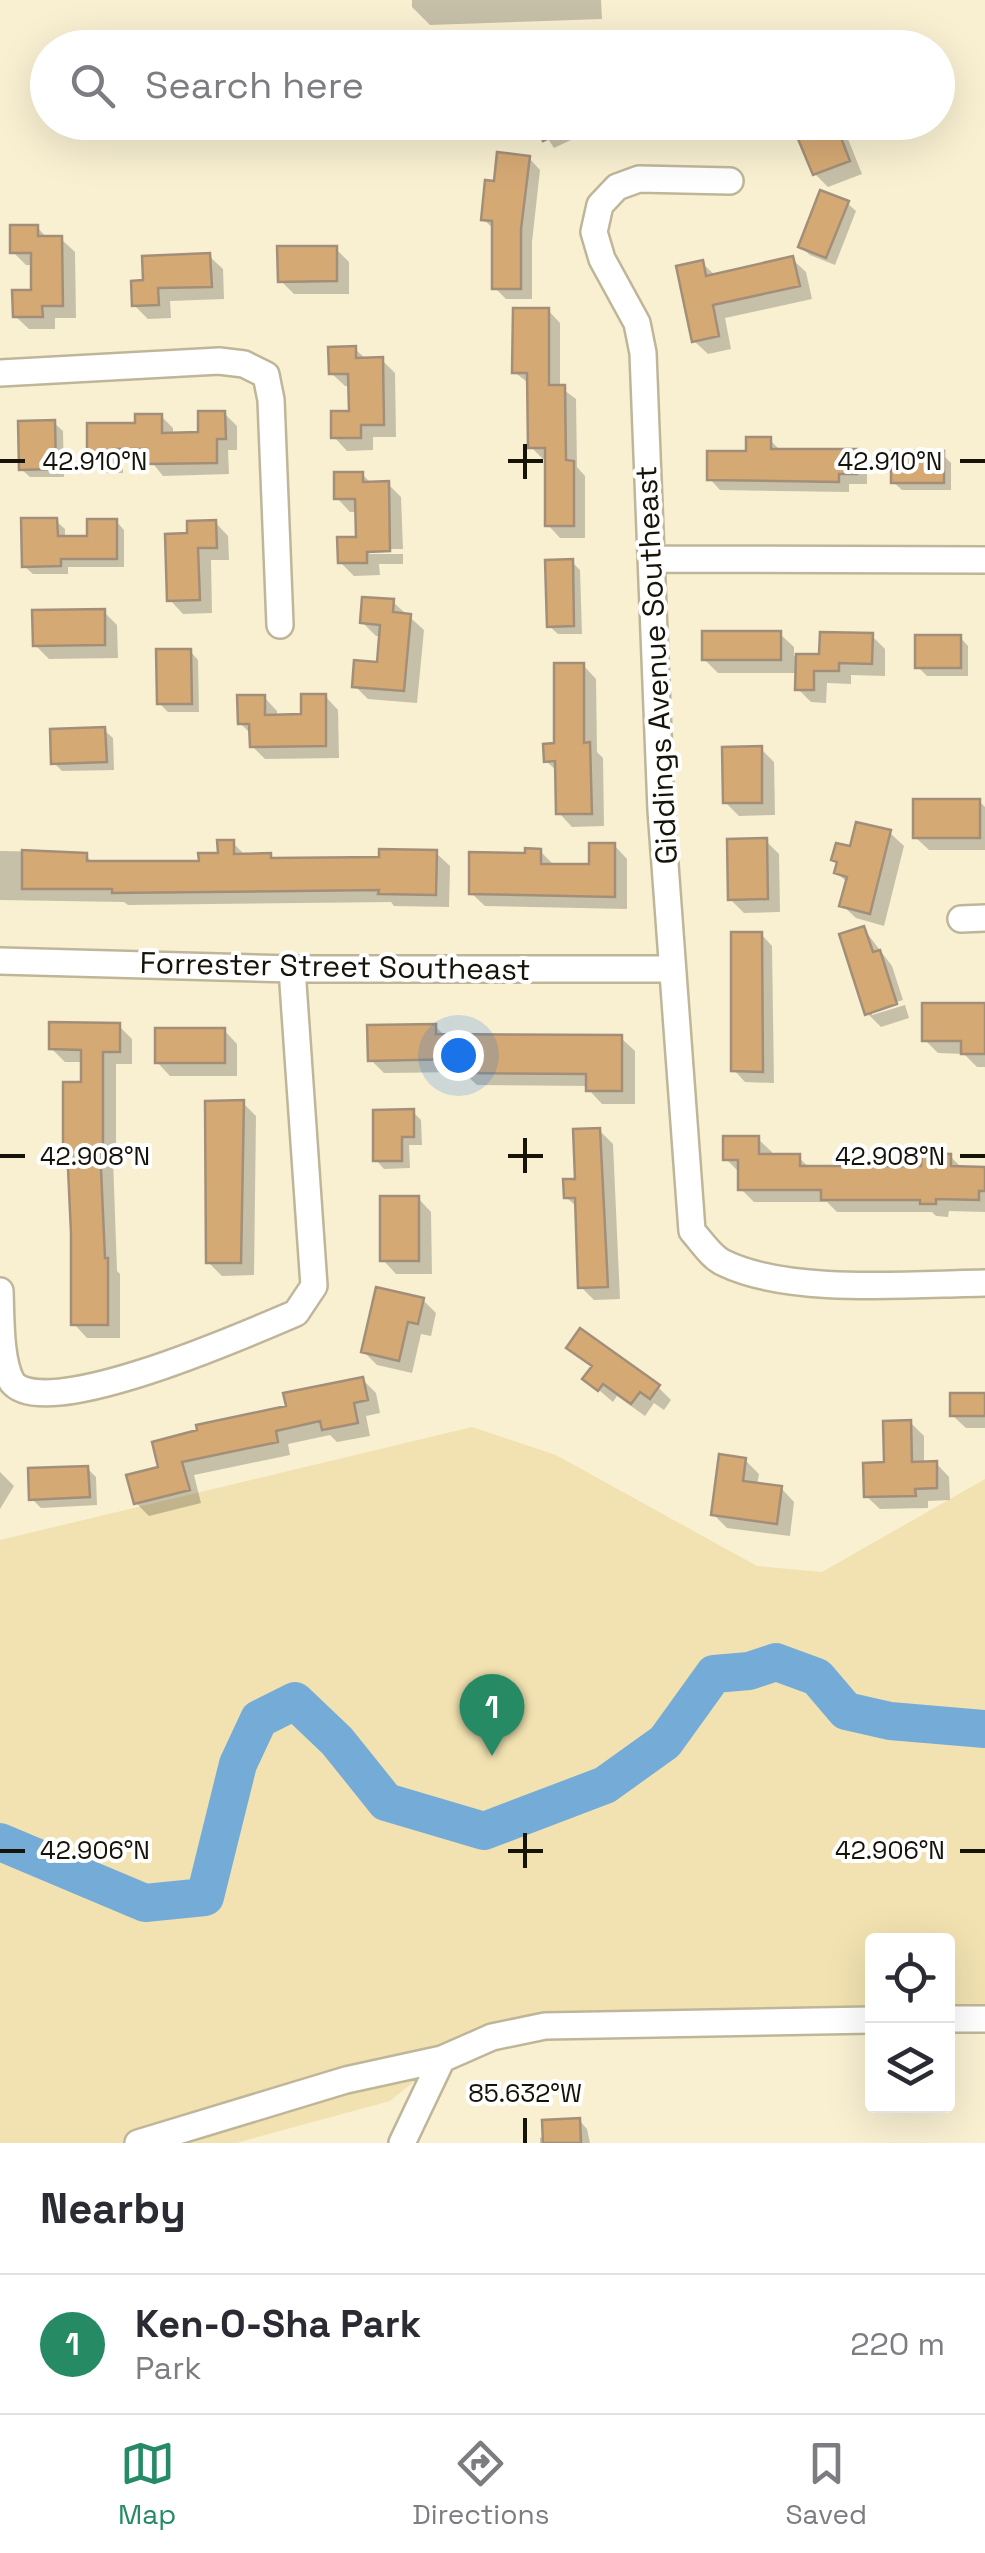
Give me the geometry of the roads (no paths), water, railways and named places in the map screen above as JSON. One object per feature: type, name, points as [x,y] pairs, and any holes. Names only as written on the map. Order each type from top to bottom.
[{"type":"street","name":"Giddings Avenue Southeast","points":[[730,181],[639,180],[617,188],[600,205],[594,232],[602,259],[638,323],[643,354],[671,969],[692,1231],[721,1262],[772,1279],[985,1283]]},
{"type":"street","points":[[0,373],[220,361],[244,364],[266,375],[272,400],[280,625]]},
{"type":"street","points":[[652,559],[985,560]]},
{"type":"street","name":"Forrester Street Southeast","points":[[0,961],[292,968],[671,969]]},
{"type":"street","points":[[0,1291],[3,1369],[14,1386],[31,1394],[66,1393],[114,1381],[296,1313],[314,1286],[292,968]]},
{"type":"street","points":[[955,2019],[985,2018]]},
{"type":"street","points":[[138,2143],[346,2080],[442,2059],[492,2038],[545,2026],[865,2020]]},
{"type":"street","points":[[402,2143],[442,2059]]},
{"type":"waterway","points":[[0,1842],[145,1903],[205,1897],[238,1764],[259,1719],[295,1701],[337,1741],[386,1802],[484,1831],[605,1785],[665,1742],[714,1674],[749,1671],[776,1662],[817,1677],[846,1711],[890,1721],[985,1729]]},
{"type":"place","name":"Ken-O-Sha Park","points":[[492,1756]]}]
